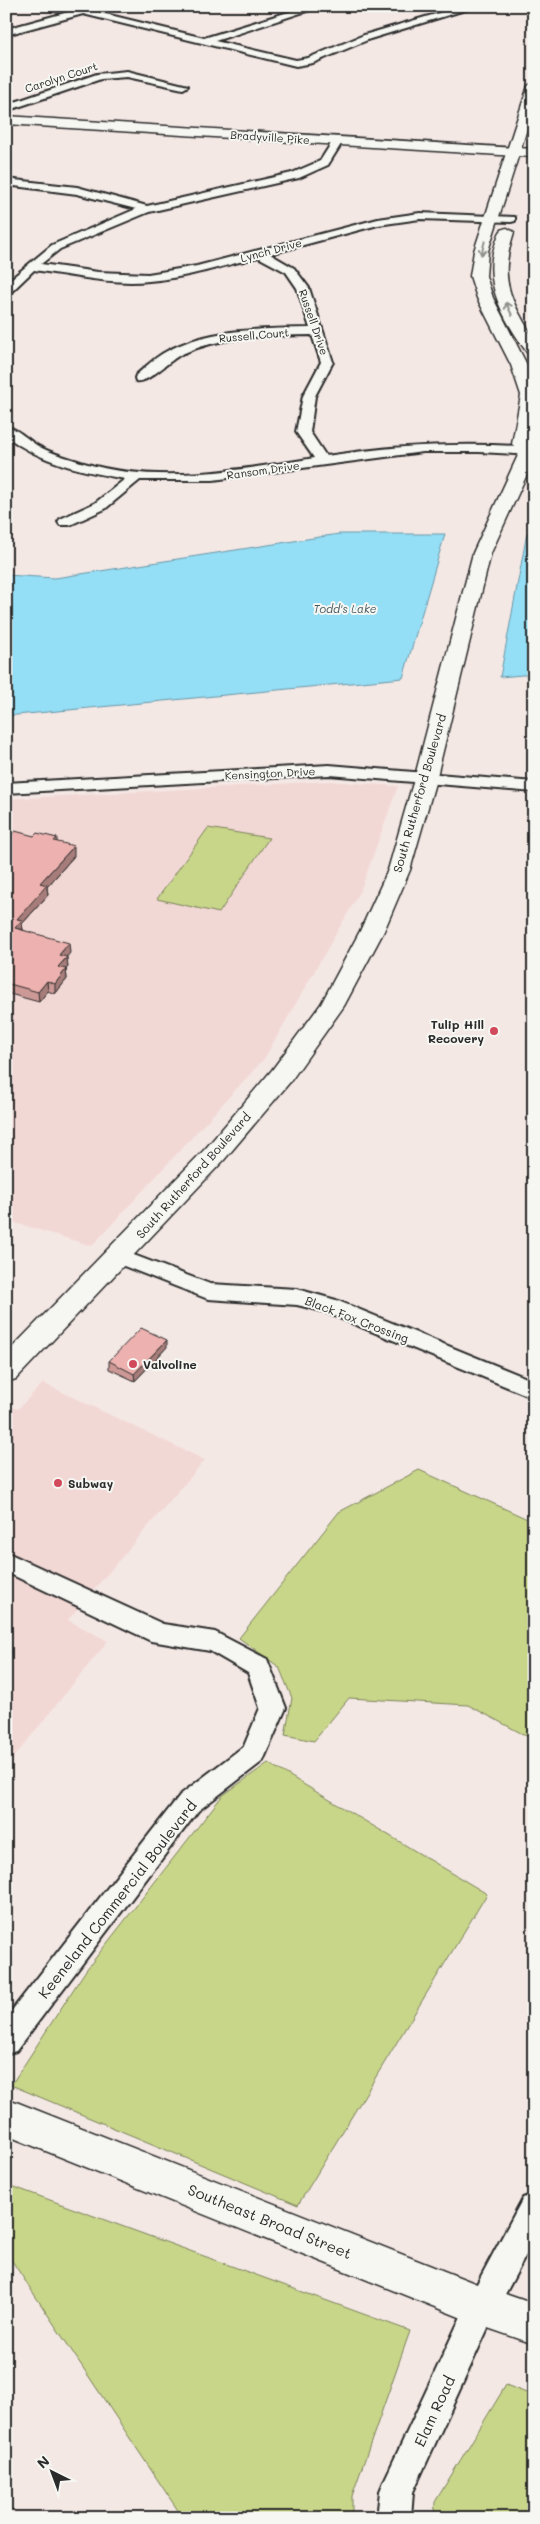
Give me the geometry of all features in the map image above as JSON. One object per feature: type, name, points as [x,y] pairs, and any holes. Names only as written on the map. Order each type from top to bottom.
[{"type":"main road","points":[[532,94],[492,218],[482,252],[478,276],[496,325],[519,364],[529,395],[521,444],[532,450]]},
{"type":"main road","name":"Bradyville Pike","points":[[6,120],[532,153]]},
{"type":"main road","points":[[513,214],[498,261],[501,292],[513,318],[534,351]]},
{"type":"main road","name":"South Rutherford Boulevard","points":[[6,1372],[215,1154],[281,1076],[332,1006],[372,931],[399,870],[426,776],[482,552],[532,450]]},
{"type":"main road","name":"Southeast Broad Street","points":[[6,2116],[482,2306],[534,2324]]},
{"type":"street","points":[[61,6],[296,63],[310,61],[367,38],[474,6]]},
{"type":"street","points":[[6,32],[100,6]]},
{"type":"street","points":[[204,41],[318,6]]},
{"type":"street","name":"Carolyn Court","points":[[6,108],[100,76],[127,74],[183,86]]},
{"type":"street","points":[[6,290],[31,266],[56,247],[146,209],[295,176],[324,163],[338,141]]},
{"type":"street","points":[[6,182],[58,185],[108,196],[146,209]]},
{"type":"street","name":"Lynch Drive","points":[[31,266],[98,276],[148,278],[198,269],[378,222],[420,216],[492,218],[513,214]]},
{"type":"street","name":"Russell Drive","points":[[260,253],[290,270],[303,288],[328,362],[310,396],[303,432],[322,461]]},
{"type":"street","name":"Russell Court","points":[[141,378],[170,355],[205,340],[248,334],[318,331]]},
{"type":"street","name":"Ransom Drive","points":[[6,430],[39,453],[82,467],[135,477],[196,478],[262,472],[388,451],[441,447],[532,450]]},
{"type":"street","points":[[65,522],[100,506],[135,477]]},
{"type":"street","name":"Kensington Drive","points":[[6,788],[329,770],[426,776],[534,787]]},
{"type":"street","name":"Black Fox Crossing","points":[[118,1256],[208,1291],[297,1297],[328,1305],[534,1390]]},
{"type":"street","name":"Keeneland Commercial Boulevard","points":[[6,1561],[160,1634],[215,1642],[258,1666],[274,1708],[254,1753],[189,1803],[6,2042]]},
{"type":"street","name":"Elam Road","points":[[394,2518],[397,2491],[482,2306],[534,2210]]},
{"type":"shaded area","points":[[328,781],[398,786],[360,892],[264,1059],[92,1246],[6,1220],[6,799]]},
{"type":"shaded area","points":[[43,1383],[205,1460],[68,1620],[108,1641],[6,1767],[6,1404],[18,1409]]},
{"type":"green space","points":[[208,828],[269,838],[219,913],[157,899]]},
{"type":"green space","points":[[419,1470],[534,1522],[534,1740],[468,1705],[349,1698],[314,1741],[285,1735],[292,1698],[279,1667],[239,1638],[339,1512]]},
{"type":"green space","points":[[268,1763],[487,1894],[298,2205],[11,2085],[86,1970],[222,1796]]},
{"type":"green space","points":[[6,2184],[410,2331],[352,2496],[352,2518],[183,2518],[6,2252]]},
{"type":"green space","points":[[506,2385],[534,2396],[534,2518],[434,2518],[435,2502]]},
{"type":"water","points":[[527,533],[534,533],[534,674],[500,677]]},
{"type":"water","name":"Todd's Lake","points":[[339,534],[445,534],[403,678],[6,716],[6,575],[55,578]]},
{"type":"building","points":[[15,831],[34,836],[37,833],[57,838],[54,841],[74,846],[40,883],[47,885],[17,919],[22,920],[15,928],[69,943],[59,955],[67,957],[58,967],[66,969],[55,984],[47,981],[38,992],[6,983],[6,841]]},
{"type":"building","name":"Valvoline","points":[[141,1328],[167,1340],[134,1374],[109,1361]]},
{"type":"place","name":"Tulip Hill Recovery","points":[[494,1031]]},
{"type":"place","name":"Valvoline","points":[[133,1364]]},
{"type":"place","name":"Subway","points":[[58,1483]]}]
